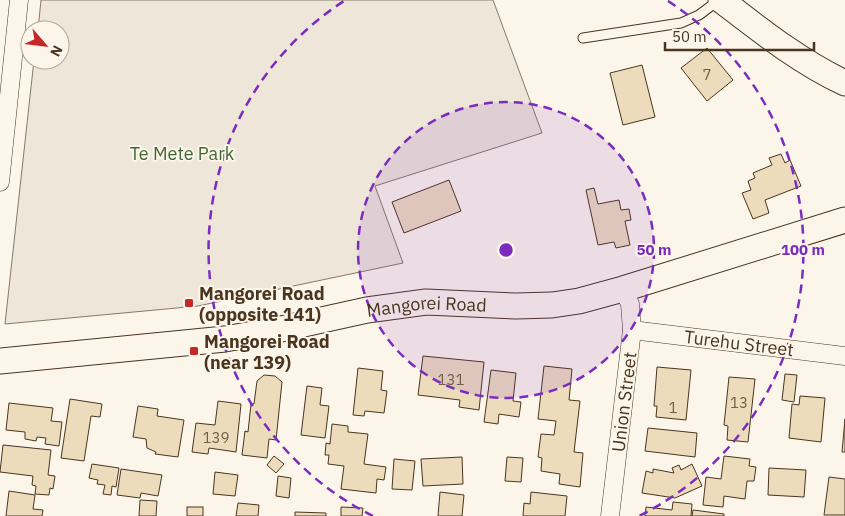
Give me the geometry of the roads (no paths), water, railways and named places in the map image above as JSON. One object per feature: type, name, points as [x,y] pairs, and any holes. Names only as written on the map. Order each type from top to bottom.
[{"type":"main road","points":[[720,0],[779,43],[845,83]]},
{"type":"main road","name":"Mangorei Road","points":[[0,361],[225,339],[367,310],[426,302],[516,306],[552,305],[579,301],[845,220]]},
{"type":"street","points":[[0,182],[5,88],[19,0]]},
{"type":"street","name":"Union Street","points":[[610,516],[632,330],[630,304],[623,289]]},
{"type":"street","name":"Turehu Street","points":[[632,330],[845,356]]},
{"type":"lane","points":[[583,38],[681,23],[699,15],[720,0]]},
{"type":"place","name":"Mangorei Road (opposite 141)","points":[[189,303]]},
{"type":"place","name":"Mangorei Road (near 139)","points":[[194,351]]},
{"type":"park label","name":"Te Mete Park","points":[[182,153]]}]
